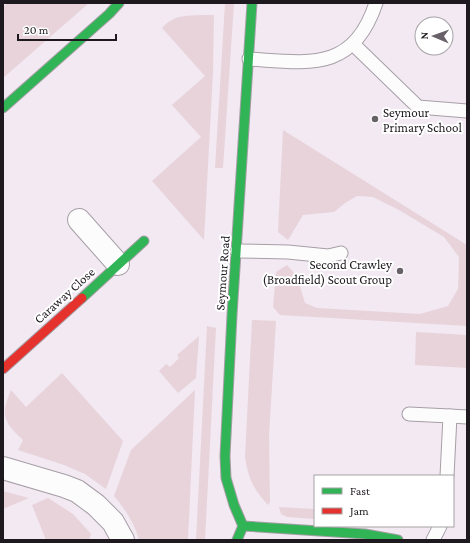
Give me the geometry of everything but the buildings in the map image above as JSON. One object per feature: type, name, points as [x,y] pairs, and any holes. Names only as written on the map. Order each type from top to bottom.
[{"type":"street","points":[[3,108],[109,14],[119,3]]},
{"type":"street","name":"Seymour Road","points":[[243,526],[234,505],[226,478],[225,456],[252,3]]},
{"type":"street","points":[[79,220],[118,264]]},
{"type":"street","name":"Caraway Close","points":[[3,370],[144,241]]},
{"type":"street","points":[[3,468],[77,491],[96,505],[113,522],[123,540]]},
{"type":"street","points":[[237,540],[243,526],[365,534],[398,540]]},
{"type":"lane","points":[[249,59],[309,62],[329,58],[341,53],[353,44],[364,29],[376,3]]},
{"type":"lane","points":[[353,44],[418,106],[467,111]]},
{"type":"lane","points":[[237,251],[288,252],[328,256],[341,253]]},
{"type":"lane","points":[[409,414],[467,417]]},
{"type":"lane","points":[[447,475],[450,416]]},
{"type":"lane","points":[[433,540],[440,527]]},
{"type":"shaded area","points":[[8,3],[89,3],[3,78],[3,7]]},
{"type":"shaded area","points":[[225,3],[234,3],[223,168],[215,168]]},
{"type":"shaded area","points":[[214,15],[213,72],[204,240],[152,181],[201,137],[172,105],[205,76],[162,28],[175,18]]},
{"type":"shaded area","points":[[283,130],[467,245],[467,326],[280,315],[273,307],[276,272],[287,265],[297,276],[305,303],[317,308],[420,314],[448,306],[458,289],[459,257],[444,237],[399,210],[373,197],[357,196],[334,212],[303,215],[288,240],[278,232]]},
{"type":"shaded area","points":[[252,320],[276,321],[269,436],[270,502],[268,505],[258,494],[252,482],[245,457]]},
{"type":"shaded area","points":[[207,326],[216,328],[205,540],[196,540]]},
{"type":"shaded area","points":[[416,332],[467,335],[467,368],[415,365]]},
{"type":"shaded area","points":[[199,336],[196,378],[178,393],[159,371],[166,364],[170,367],[179,358],[177,355]]},
{"type":"shaded area","points":[[62,373],[123,441],[106,489],[85,474],[64,465],[18,450],[23,440],[8,423],[5,412],[11,390],[26,407]]},
{"type":"shaded area","points":[[195,390],[188,540],[139,540],[129,517],[114,496],[131,450]]},
{"type":"shaded area","points":[[3,491],[29,498],[3,509]]},
{"type":"shaded area","points":[[48,498],[73,514],[91,534],[89,540],[46,540],[32,505]]},
{"type":"shaded area","points":[[279,507],[314,509],[314,519],[287,517],[281,514]]},
{"type":"traffic: fast","points":[[3,108],[109,14],[119,3]]},
{"type":"traffic: fast","points":[[237,540],[243,526],[234,505],[226,478],[225,456],[232,315],[252,3]]},
{"type":"traffic: fast","points":[[82,298],[144,241]]},
{"type":"traffic: fast","points":[[243,526],[365,534],[398,540]]},
{"type":"traffic: jam","points":[[3,369],[82,298]]},
{"type":"place","name":"Seymour Primary School","points":[[375,119]]},
{"type":"place","name":"Second Crawley (Broadfield) Scout Group","points":[[400,271]]}]
